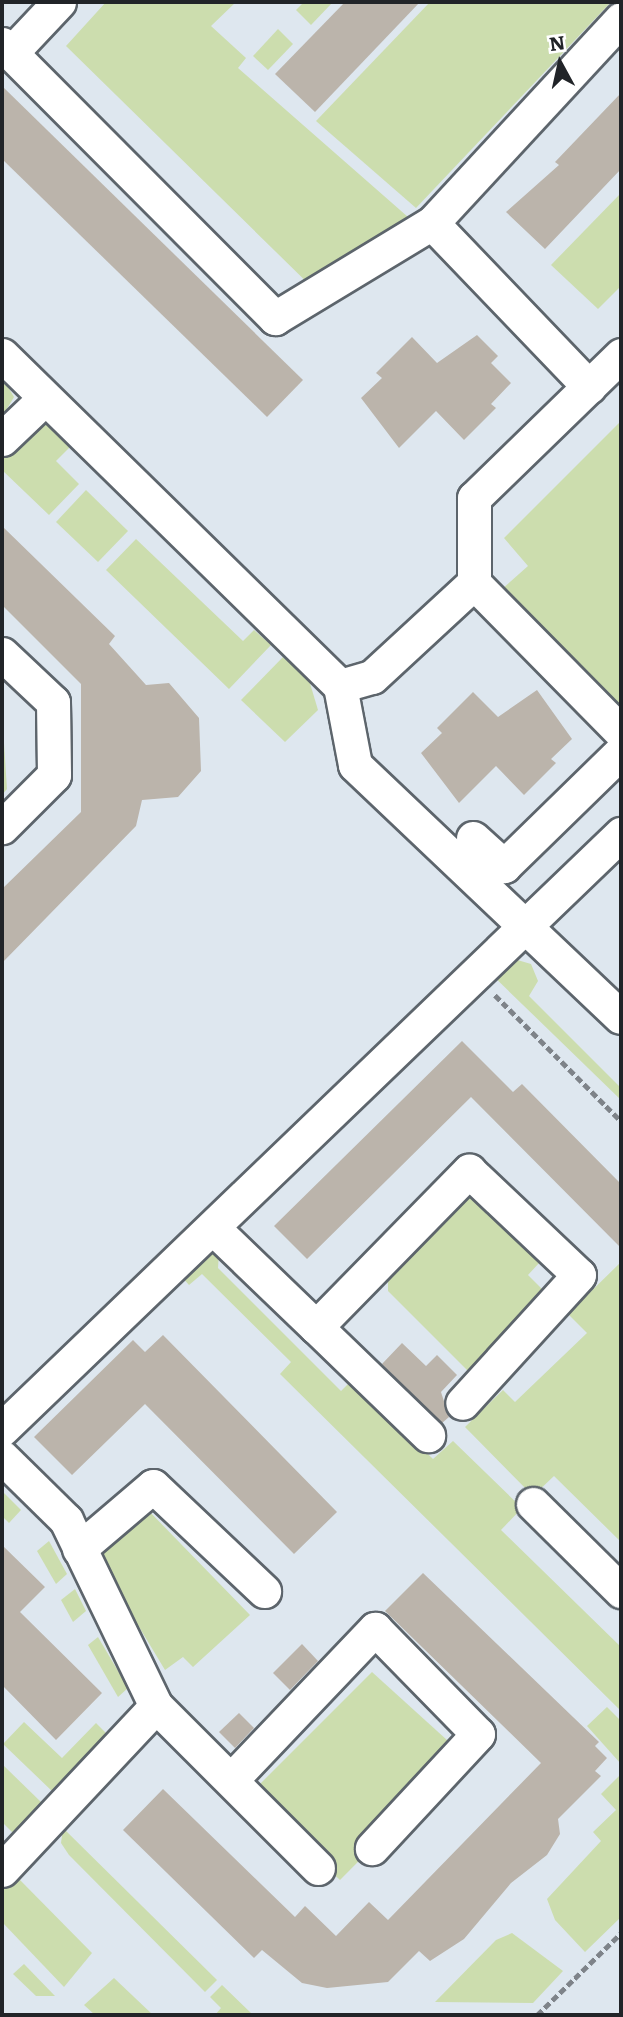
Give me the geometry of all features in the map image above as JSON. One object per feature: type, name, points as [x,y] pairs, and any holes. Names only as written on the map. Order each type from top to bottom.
[{"type":"lane","points":[[59,2],[6,49],[275,318],[432,223],[621,19]]},
{"type":"lane","points":[[432,223],[589,387]]},
{"type":"lane","points":[[2,355],[340,686],[355,765],[621,1017]]},
{"type":"lane","points":[[621,355],[474,498],[474,583],[621,732]]},
{"type":"lane","points":[[2,439],[45,398]]},
{"type":"lane","points":[[340,686],[372,677],[474,583]]},
{"type":"lane","points":[[2,654],[53,702],[54,775],[2,827]]},
{"type":"lane","points":[[473,838],[504,866],[621,752]]},
{"type":"lane","points":[[2,1429],[213,1228],[522,922],[621,834]]},
{"type":"lane","points":[[316,1327],[469,1171],[579,1275],[462,1403]]},
{"type":"lane","points":[[213,1228],[428,1435]]},
{"type":"lane","points":[[2,1457],[66,1520],[156,1706],[318,1868]]},
{"type":"lane","points":[[79,1549],[153,1486],[264,1591]]},
{"type":"lane","points":[[533,1504],[621,1591]]},
{"type":"lane","points":[[231,1780],[375,1629],[478,1734],[372,1848]]},
{"type":"lane","points":[[7,1854],[156,1706]]},
{"type":"path","points":[[472,972],[621,1121]]},
{"type":"path","points":[[537,2015],[621,1933]]},
{"type":"green space","points":[[106,2],[236,2],[211,26],[246,58],[238,68],[408,217],[327,302],[66,46]]},
{"type":"green space","points":[[304,2],[333,2],[311,25],[296,10]]},
{"type":"green space","points":[[430,2],[611,2],[416,208],[316,121]]},
{"type":"green space","points":[[278,29],[293,44],[268,70],[253,56]]},
{"type":"green space","points":[[621,193],[621,286],[598,309],[551,265]]},
{"type":"green space","points":[[2,377],[14,397],[2,417]]},
{"type":"green space","points":[[42,416],[72,445],[56,461],[79,484],[49,515],[2,470],[2,458]]},
{"type":"green space","points":[[621,421],[621,715],[501,590],[528,566],[504,538]]},
{"type":"green space","points":[[86,490],[128,531],[98,562],[56,522]]},
{"type":"green space","points":[[136,539],[243,641],[254,630],[271,645],[229,689],[106,570]]},
{"type":"green space","points":[[283,657],[309,680],[318,710],[285,742],[241,700]]},
{"type":"green space","points":[[2,712],[7,789],[2,795]]},
{"type":"green space","points":[[507,957],[531,964],[538,981],[529,996],[621,1088],[621,1100],[488,971]]},
{"type":"green space","points":[[468,1192],[539,1248],[540,1262],[528,1275],[549,1296],[472,1375],[388,1291],[388,1267]]},
{"type":"green space","points":[[212,1245],[219,1253],[218,1268],[341,1391],[352,1380],[433,1459],[453,1441],[522,1508],[501,1530],[621,1647],[621,1711],[280,1374],[291,1362],[202,1274],[189,1285],[181,1276]]},
{"type":"green space","points":[[621,1262],[621,1542],[554,1476],[533,1496],[465,1427],[503,1390],[515,1402],[587,1333],[568,1314]]},
{"type":"green space","points":[[2,1491],[21,1510],[9,1523],[2,1516]]},
{"type":"green space","points":[[146,1508],[250,1615],[193,1667],[183,1657],[165,1670],[106,1572],[102,1552]]},
{"type":"green space","points":[[49,1541],[67,1574],[56,1584],[37,1551]]},
{"type":"green space","points":[[75,1589],[86,1611],[73,1622],[61,1600]]},
{"type":"green space","points":[[98,1637],[128,1688],[118,1697],[88,1645]]},
{"type":"green space","points":[[372,1672],[458,1750],[455,1764],[340,1880],[257,1803],[257,1787]]},
{"type":"green space","points":[[607,1707],[621,1721],[621,1764],[587,1726]]},
{"type":"green space","points":[[24,1722],[62,1758],[96,1723],[109,1736],[54,1793],[3,1744]]},
{"type":"green space","points":[[2,1764],[42,1803],[13,1833],[2,1822]]},
{"type":"green space","points":[[621,1774],[621,1917],[585,1952],[555,1920],[547,1899],[601,1841],[593,1832],[616,1810],[601,1794]]},
{"type":"green space","points":[[63,1828],[217,1980],[205,1992],[69,1855],[61,1843]]},
{"type":"green space","points":[[20,1880],[92,1953],[64,1987],[2,1922],[2,1885]]},
{"type":"green space","points":[[512,1933],[563,1971],[533,2003],[435,2002],[496,1940]]},
{"type":"green space","points":[[24,1964],[55,1996],[36,1996],[13,1974]]},
{"type":"green space","points":[[114,1978],[153,2015],[95,2015],[84,2005]]},
{"type":"green space","points":[[222,1985],[251,2013],[249,2015],[215,2015],[221,2008],[210,1997]]},
{"type":"building","points":[[345,2],[420,2],[315,112],[275,74]]},
{"type":"building","points":[[2,86],[303,380],[267,417],[2,159]]},
{"type":"building","points":[[621,93],[621,169],[545,249],[506,212],[559,165],[555,162]]},
{"type":"building","points":[[477,335],[498,356],[491,363],[511,383],[491,404],[496,408],[464,440],[436,411],[399,448],[361,398],[382,378],[376,373],[412,337],[437,363]]},
{"type":"building","points":[[2,526],[115,636],[109,644],[146,685],[169,683],[199,718],[201,771],[178,797],[142,800],[136,826],[2,963],[2,889],[81,812],[81,684],[2,605]]},
{"type":"building","points":[[537,690],[572,739],[551,759],[556,763],[524,795],[496,766],[459,803],[421,753],[442,733],[437,728],[473,692],[498,717]]},
{"type":"building","points":[[462,1041],[513,1092],[522,1084],[621,1184],[621,1248],[471,1097],[307,1259],[274,1226]]},
{"type":"building","points":[[163,1335],[337,1512],[294,1554],[145,1404],[72,1475],[34,1437],[133,1340],[145,1352]]},
{"type":"building","points":[[402,1343],[426,1366],[437,1355],[457,1375],[441,1392],[449,1417],[442,1423],[382,1364]]},
{"type":"building","points":[[2,1545],[45,1587],[20,1612],[102,1693],[56,1740],[2,1685]]},
{"type":"building","points":[[423,1573],[599,1742],[595,1746],[607,1758],[595,1771],[601,1776],[558,1819],[560,1834],[547,1855],[511,1883],[464,1939],[430,1961],[419,1951],[388,1982],[327,1988],[302,1983],[262,1950],[254,1958],[123,1830],[163,1789],[295,1917],[305,1906],[336,1936],[369,1902],[388,1920],[541,1763],[385,1611]]},
{"type":"building","points":[[302,1644],[318,1661],[290,1690],[273,1673]]},
{"type":"building","points":[[239,1713],[254,1728],[235,1748],[219,1732]]}]
